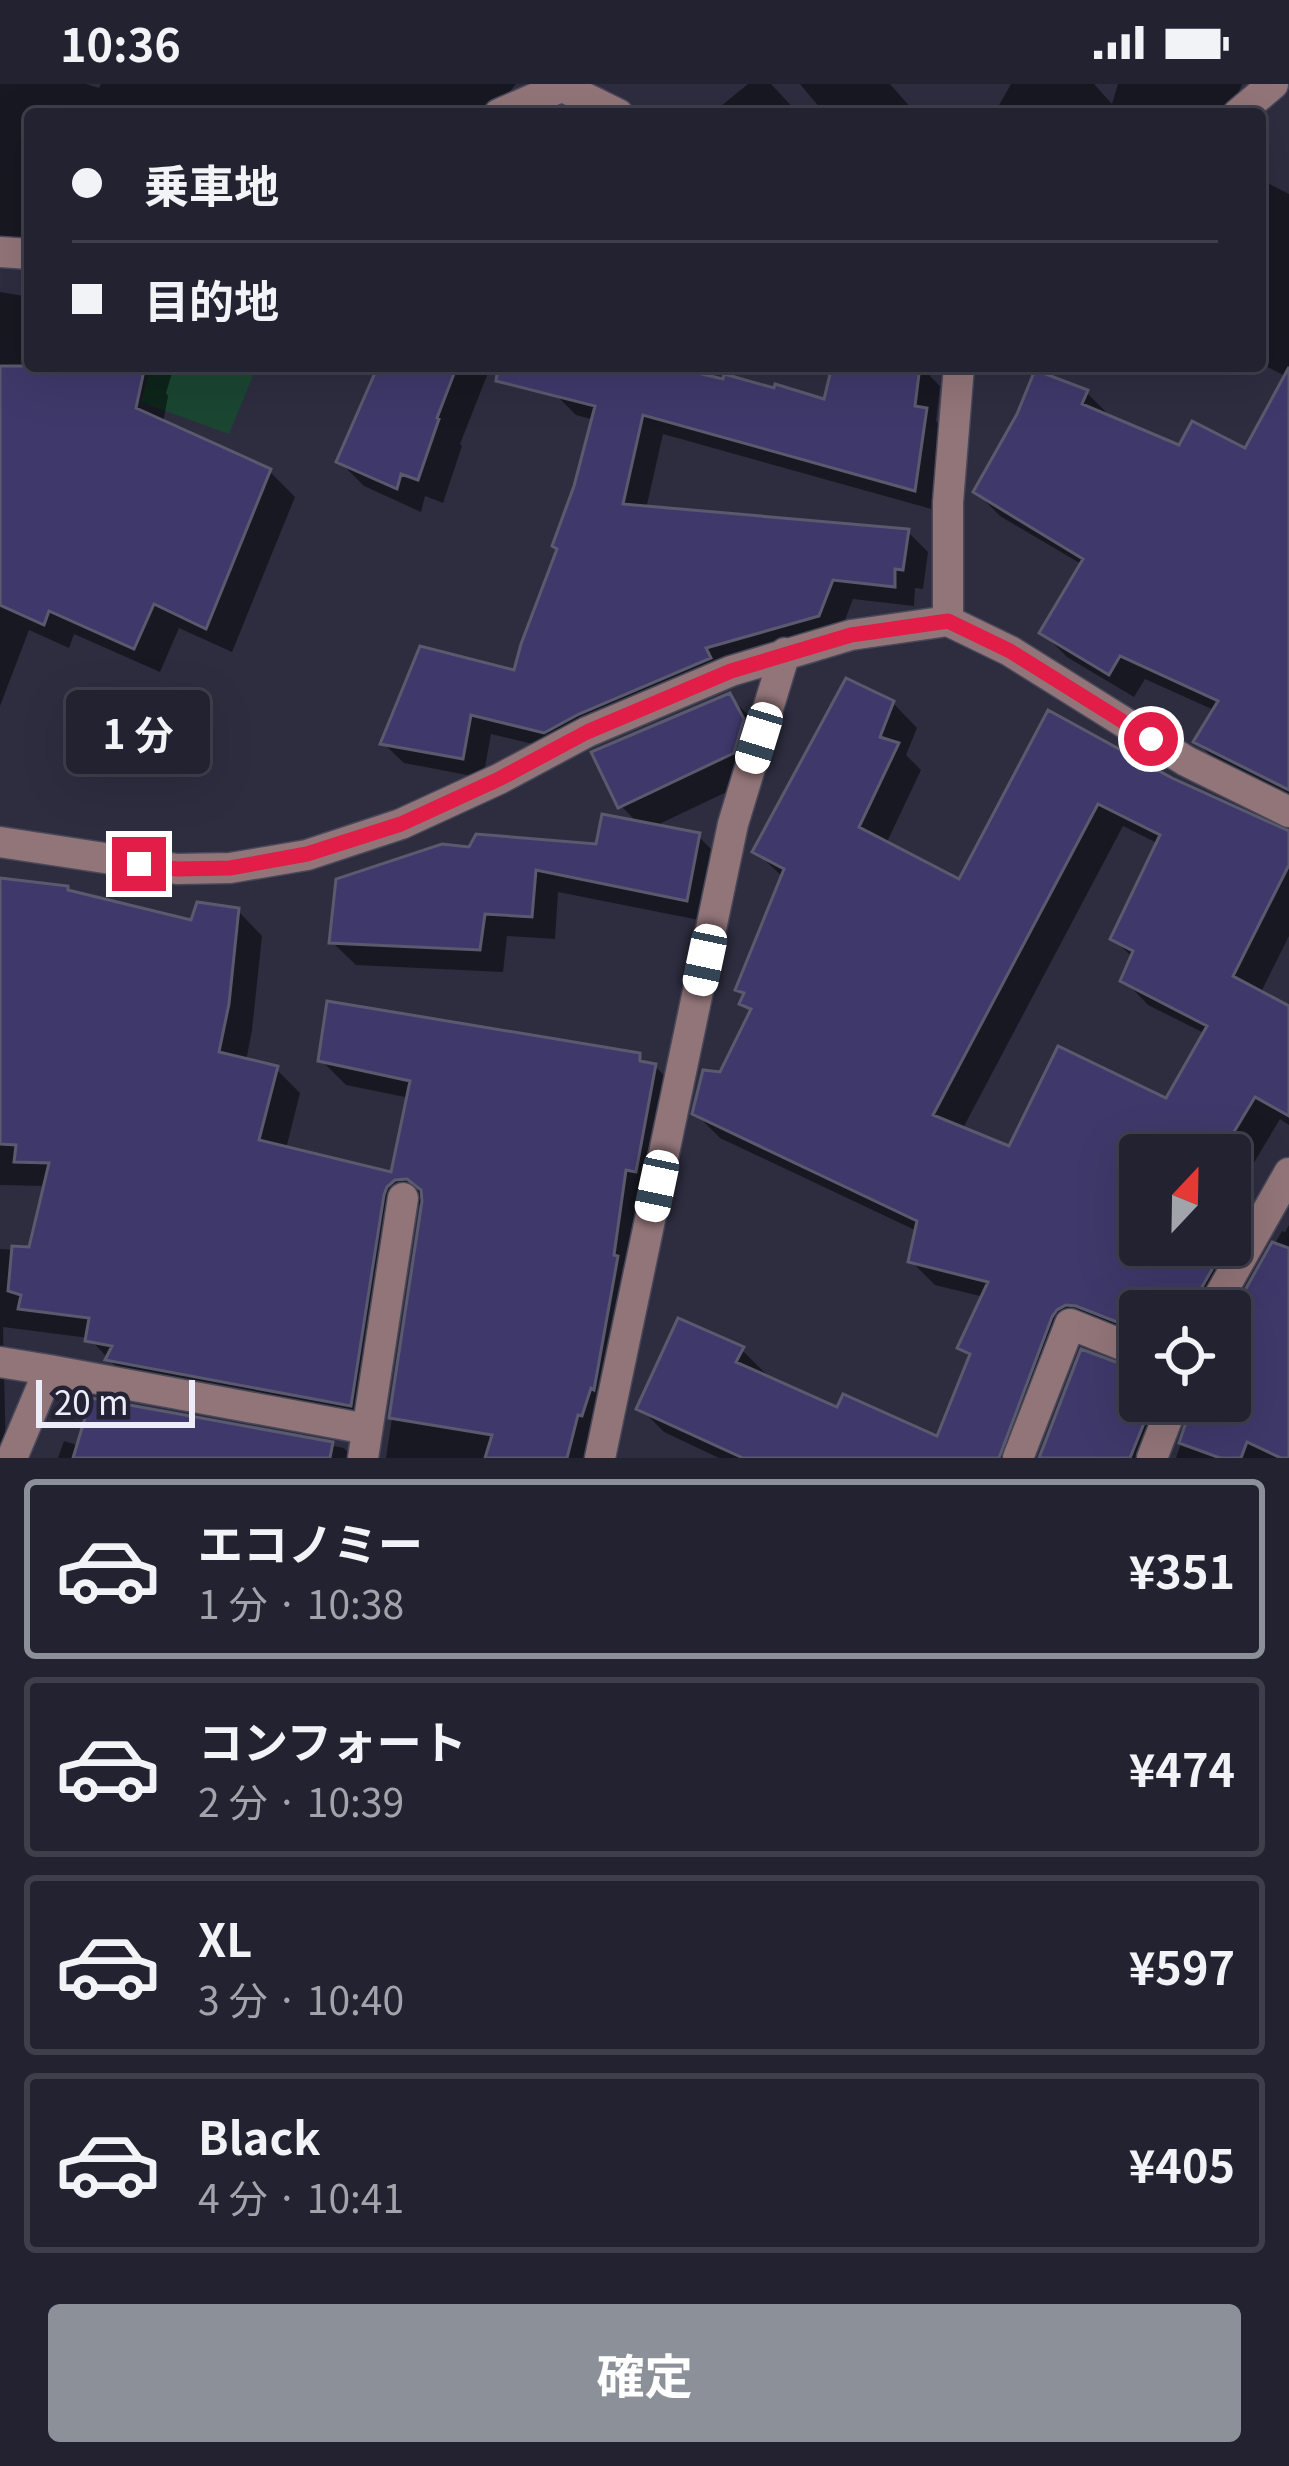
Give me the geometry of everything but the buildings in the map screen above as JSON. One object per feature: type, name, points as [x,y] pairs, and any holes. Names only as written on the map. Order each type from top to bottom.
[{"type":"street","points":[[1245,108],[1273,84]]},
{"type":"street","points":[[512,108],[559,86],[605,108]]},
{"type":"street","points":[[948,621],[948,502],[959,372]]},
{"type":"street","points":[[0,842],[177,869],[230,868],[307,854],[401,824],[587,732],[731,671],[851,635],[948,621],[1010,651],[1186,761],[1289,812]]},
{"type":"street","points":[[600,1458],[734,824],[785,653]]},
{"type":"street","points":[[1223,1290],[1289,1173]]},
{"type":"street","points":[[0,1362],[365,1443],[404,1198]]},
{"type":"street","points":[[1018,1458],[1070,1324],[1119,1344]]},
{"type":"street","points":[[12,1458],[49,1370]]},
{"type":"street","points":[[1152,1458],[1166,1422]]},
{"type":"green space","points":[[149,372],[255,372],[229,434],[141,402]]},
{"type":"route","points":[[139,864],[230,868],[307,854],[401,824],[587,732],[731,671],[851,635],[948,621],[1010,651],[1151,739]]}]
